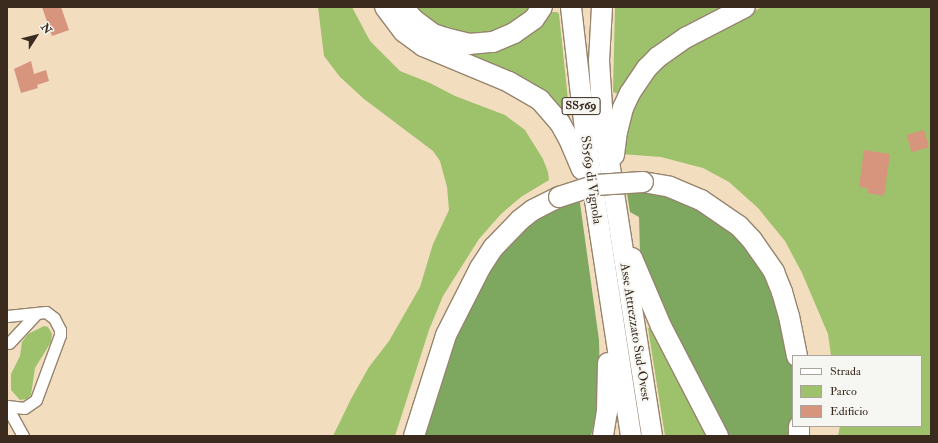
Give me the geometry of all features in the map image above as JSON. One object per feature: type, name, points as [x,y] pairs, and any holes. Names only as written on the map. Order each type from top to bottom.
[{"type":"highway","points":[[385,7],[404,32],[423,46],[509,82],[540,100],[553,114],[569,139],[595,204]]},
{"type":"highway","points":[[403,7],[413,19],[433,34],[469,44],[492,42],[514,33],[534,19],[542,7]]},
{"type":"highway","name":"SS569 di Vignola","points":[[571,7],[582,111],[606,281]]},
{"type":"highway","name":"SS569 di Vignola","points":[[602,7],[600,92],[611,179],[619,227]]},
{"type":"highway","points":[[611,179],[617,132],[623,108],[630,93],[647,68],[658,57],[687,37],[745,7]]},
{"type":"highway","points":[[414,436],[446,335],[457,310],[493,248],[520,220],[533,210],[559,197],[596,185],[643,182],[670,187],[701,200],[734,222],[752,240],[774,272],[789,316],[797,355]]},
{"type":"highway","points":[[619,227],[661,326],[718,436]]},
{"type":"highway","name":"Asse Attrezzato Sud-Ovest","points":[[619,227],[652,436]]},
{"type":"highway","points":[[603,436],[608,412],[609,387],[606,281]]},
{"type":"highway","name":"Asse Attrezzato Sud-Ovest","points":[[606,281],[631,436]]},
{"type":"street","points":[[8,344],[39,312]]},
{"type":"street","points":[[7,316],[46,312],[54,318],[60,330],[60,335],[43,385],[36,400],[24,408],[7,406]]},
{"type":"street","points":[[7,406],[23,436]]},
{"type":"green space","points":[[318,7],[352,7],[370,41],[400,71],[430,83],[455,96],[505,115],[525,130],[543,159],[548,172],[549,180],[521,197],[501,214],[479,239],[443,296],[429,330],[395,436],[333,436],[369,367],[389,341],[420,287],[433,244],[449,210],[447,187],[440,161],[433,151],[364,99],[340,77],[324,56]]},
{"type":"green space","points":[[413,7],[534,7],[502,31],[479,36],[443,29]]},
{"type":"green space","points":[[615,7],[730,7],[618,94],[613,92]]},
{"type":"green space","points":[[762,7],[931,7],[931,436],[838,436],[840,427],[922,427],[922,355],[831,355],[828,334],[802,273],[785,241],[758,208],[729,182],[703,168],[661,157],[621,154],[634,101],[665,60]]},
{"type":"green space","points":[[551,12],[557,12],[559,14],[570,119],[457,50]]},
{"type":"green space","points":[[626,187],[659,190],[724,220],[772,277],[792,357],[792,427],[794,427],[794,436],[728,436],[658,300],[640,253],[639,217],[630,212]]},
{"type":"green space","points":[[579,196],[599,340],[600,381],[597,411],[591,436],[422,436],[442,366],[482,274],[528,221]]},
{"type":"green space","points":[[44,326],[48,327],[52,334],[51,342],[35,368],[31,395],[27,399],[20,400],[11,390],[11,374],[20,356],[22,342],[28,334]]},
{"type":"green space","points":[[654,327],[711,436],[665,436],[648,328]]},
{"type":"building","points":[[42,7],[61,7],[69,30],[52,36]]},
{"type":"building","points":[[31,61],[34,74],[46,70],[49,81],[37,85],[38,88],[21,93],[14,69]]},
{"type":"building","points":[[924,130],[929,147],[912,152],[907,135]]},
{"type":"building","points":[[864,150],[890,154],[884,196],[867,193],[868,188],[859,187]]}]
